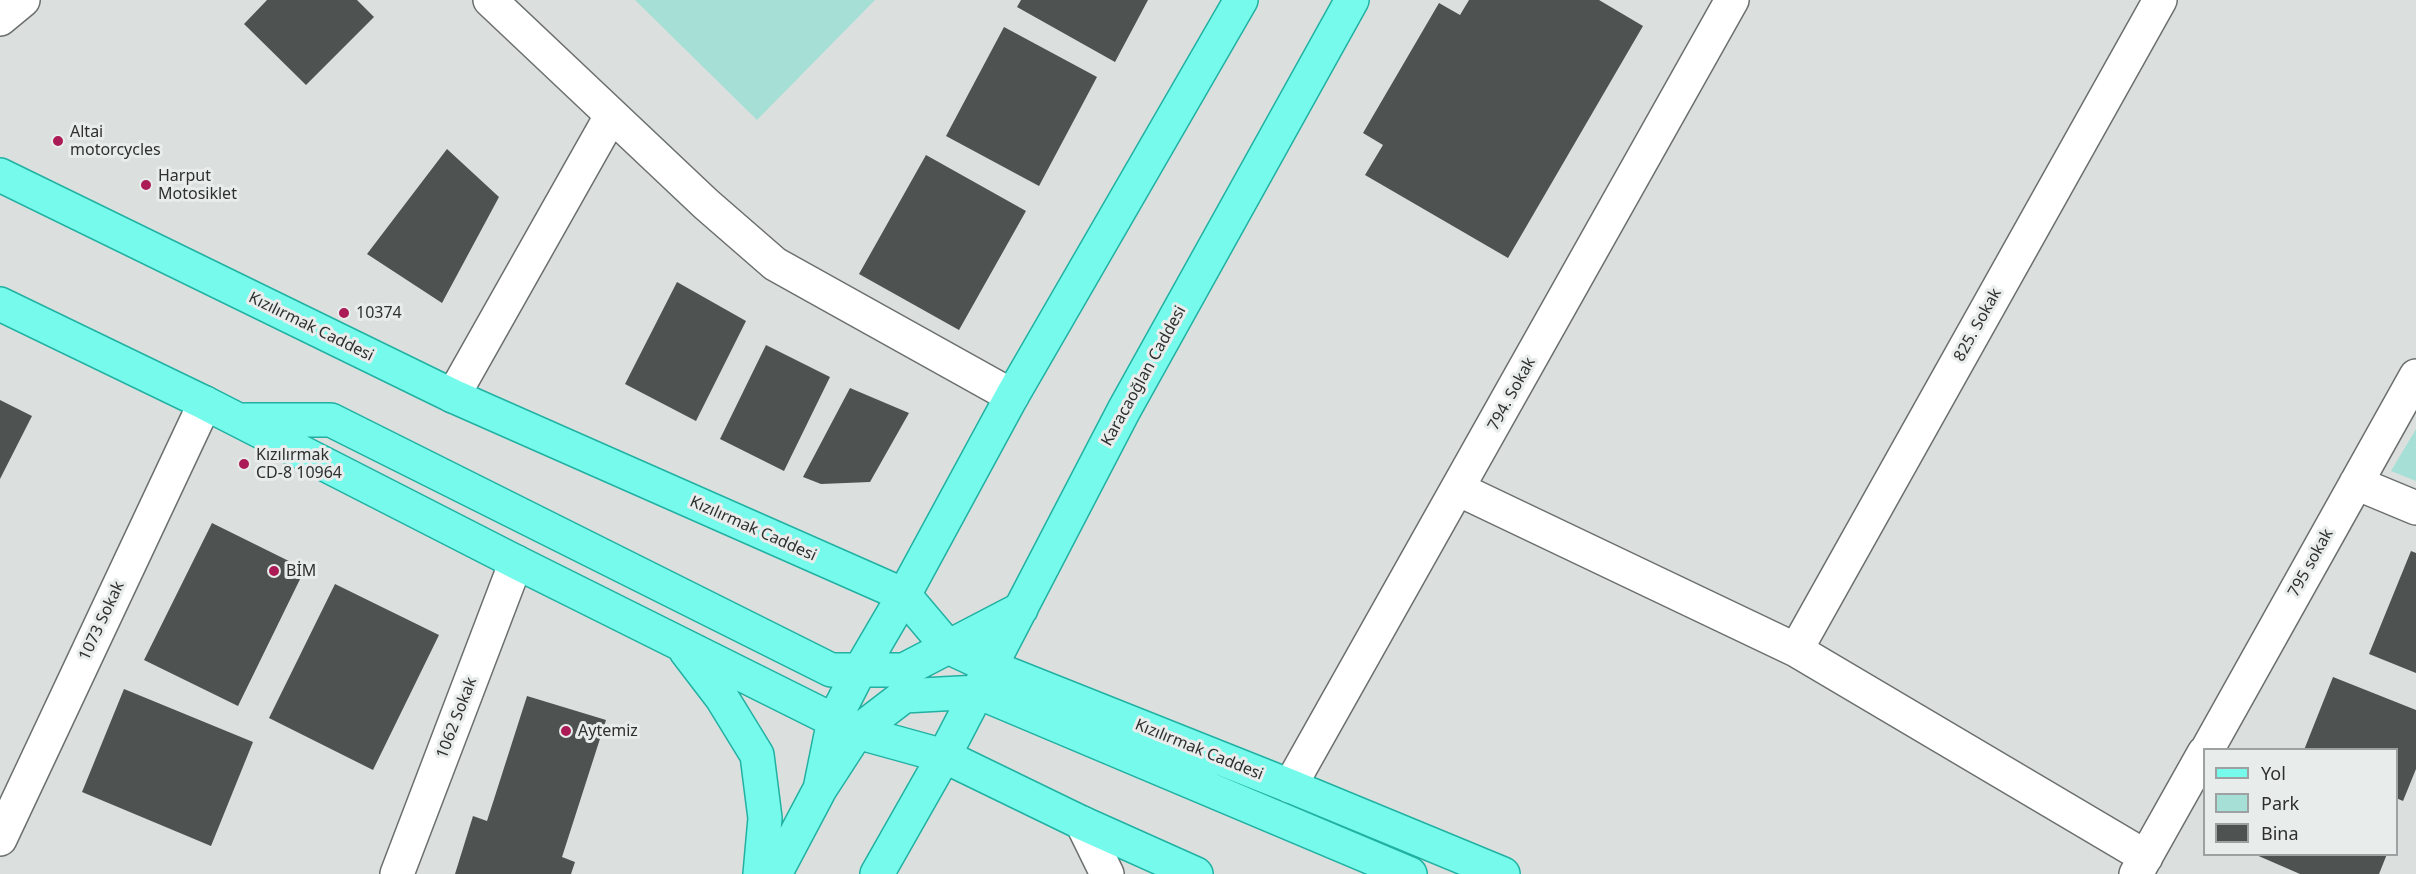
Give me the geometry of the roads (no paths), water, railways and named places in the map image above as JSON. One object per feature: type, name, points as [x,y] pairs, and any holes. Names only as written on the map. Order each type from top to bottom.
[{"type":"main road","points":[[775,874],[820,789],[846,726],[859,670],[904,596],[1012,396],[1241,0]]},
{"type":"main road","name":"Karacaoğlan Caddesi","points":[[877,874],[944,756],[1124,410],[1352,0]]},
{"type":"main road","name":"Kızılırmak Caddesi","points":[[0,175],[453,396],[904,596],[948,647],[984,680],[1290,786],[1503,874]]},
{"type":"main road","points":[[0,304],[205,403],[516,562],[846,726],[944,756],[1082,823],[1196,874]]},
{"type":"main road","points":[[237,420],[332,420],[831,670],[904,670],[1021,609]]},
{"type":"main road","points":[[682,645],[722,698],[756,755],[765,818],[760,874]]},
{"type":"main road","points":[[846,726],[904,696],[984,680],[1410,874]]},
{"type":"street","points":[[0,19],[23,0]]},
{"type":"street","points":[[490,0],[611,116],[775,264],[1012,396]]},
{"type":"street","name":"794. Sokak","points":[[1290,786],[1732,0]]},
{"type":"street","name":"825. Sokak","points":[[1796,650],[2160,0]]},
{"type":"street","points":[[453,396],[611,116]]},
{"type":"street","name":"795 sokak","points":[[2208,748],[2416,376]]},
{"type":"street","name":"1073 Sokak","points":[[0,839],[205,403]]},
{"type":"street","points":[[2356,483],[2416,508]]},
{"type":"street","points":[[1458,489],[1796,650],[2141,866]]},
{"type":"street","name":"1062 Sokak","points":[[397,874],[516,562]]},
{"type":"street","name":"795 sokak","points":[[2141,866],[2203,756]]},
{"type":"street","points":[[1082,823],[1107,874]]},
{"type":"place","name":"Altai motorcycles","points":[[58,141]]},
{"type":"place","name":"Harput Motosiklet","points":[[146,185]]},
{"type":"place","name":"10374","points":[[344,313]]},
{"type":"place","name":"Kızılırmak CD-8 10964","points":[[244,464]]},
{"type":"place","name":"BİM","points":[[274,571]]},
{"type":"place","name":"Aytemiz","points":[[566,731]]}]
